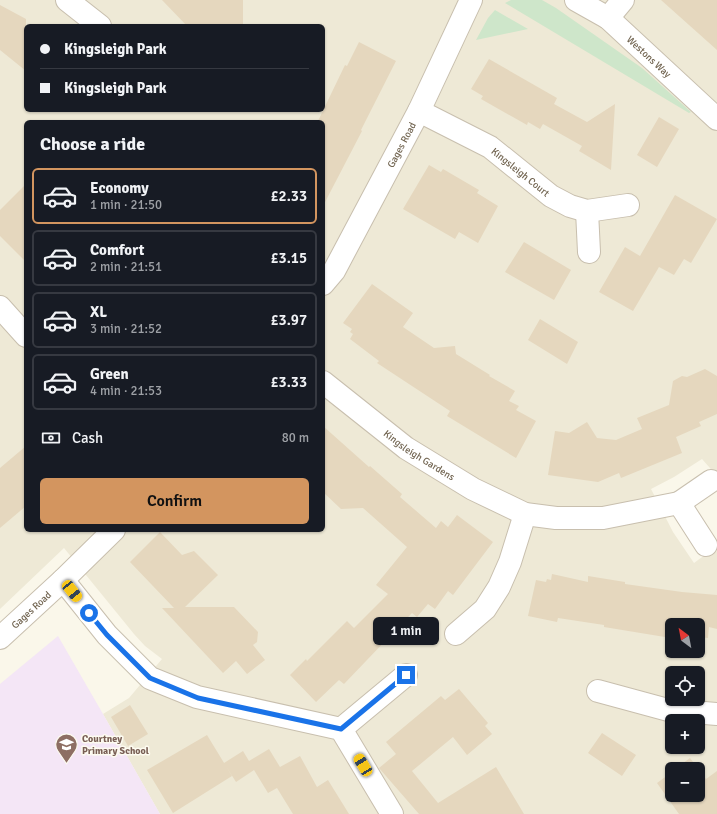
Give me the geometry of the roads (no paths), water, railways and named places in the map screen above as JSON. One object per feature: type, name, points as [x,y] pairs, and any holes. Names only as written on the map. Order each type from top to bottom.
[{"type":"street","points":[[67,0],[97,24]]},
{"type":"street","name":"Gages Road","points":[[325,282],[334,271],[419,110],[471,0]]},
{"type":"street","name":"Westons Way","points":[[576,0],[608,18],[717,119]]},
{"type":"street","points":[[608,18],[623,0]]},
{"type":"street","name":"Kingsleigh Court","points":[[419,110],[490,147],[551,196],[570,206],[587,211],[628,205]]},
{"type":"street","points":[[587,211],[589,252]]},
{"type":"street","points":[[0,307],[24,334]]},
{"type":"street","name":"Kingsleigh Gardens","points":[[325,384],[406,448],[473,489],[525,514],[556,518],[603,518],[679,503]]},
{"type":"street","points":[[706,545],[679,503],[710,481]]},
{"type":"street","points":[[456,634],[485,609],[499,587],[510,562],[525,514]]},
{"type":"street","name":"Gages Road","points":[[0,638],[112,532]]},
{"type":"street","points":[[63,580],[107,635],[150,678],[198,698],[341,729],[392,814]]},
{"type":"street","points":[[341,729],[406,675]]},
{"type":"street","points":[[598,691],[668,710],[717,714]]},
{"type":"place","name":"Courtney Primary School","points":[[66,764]]}]
